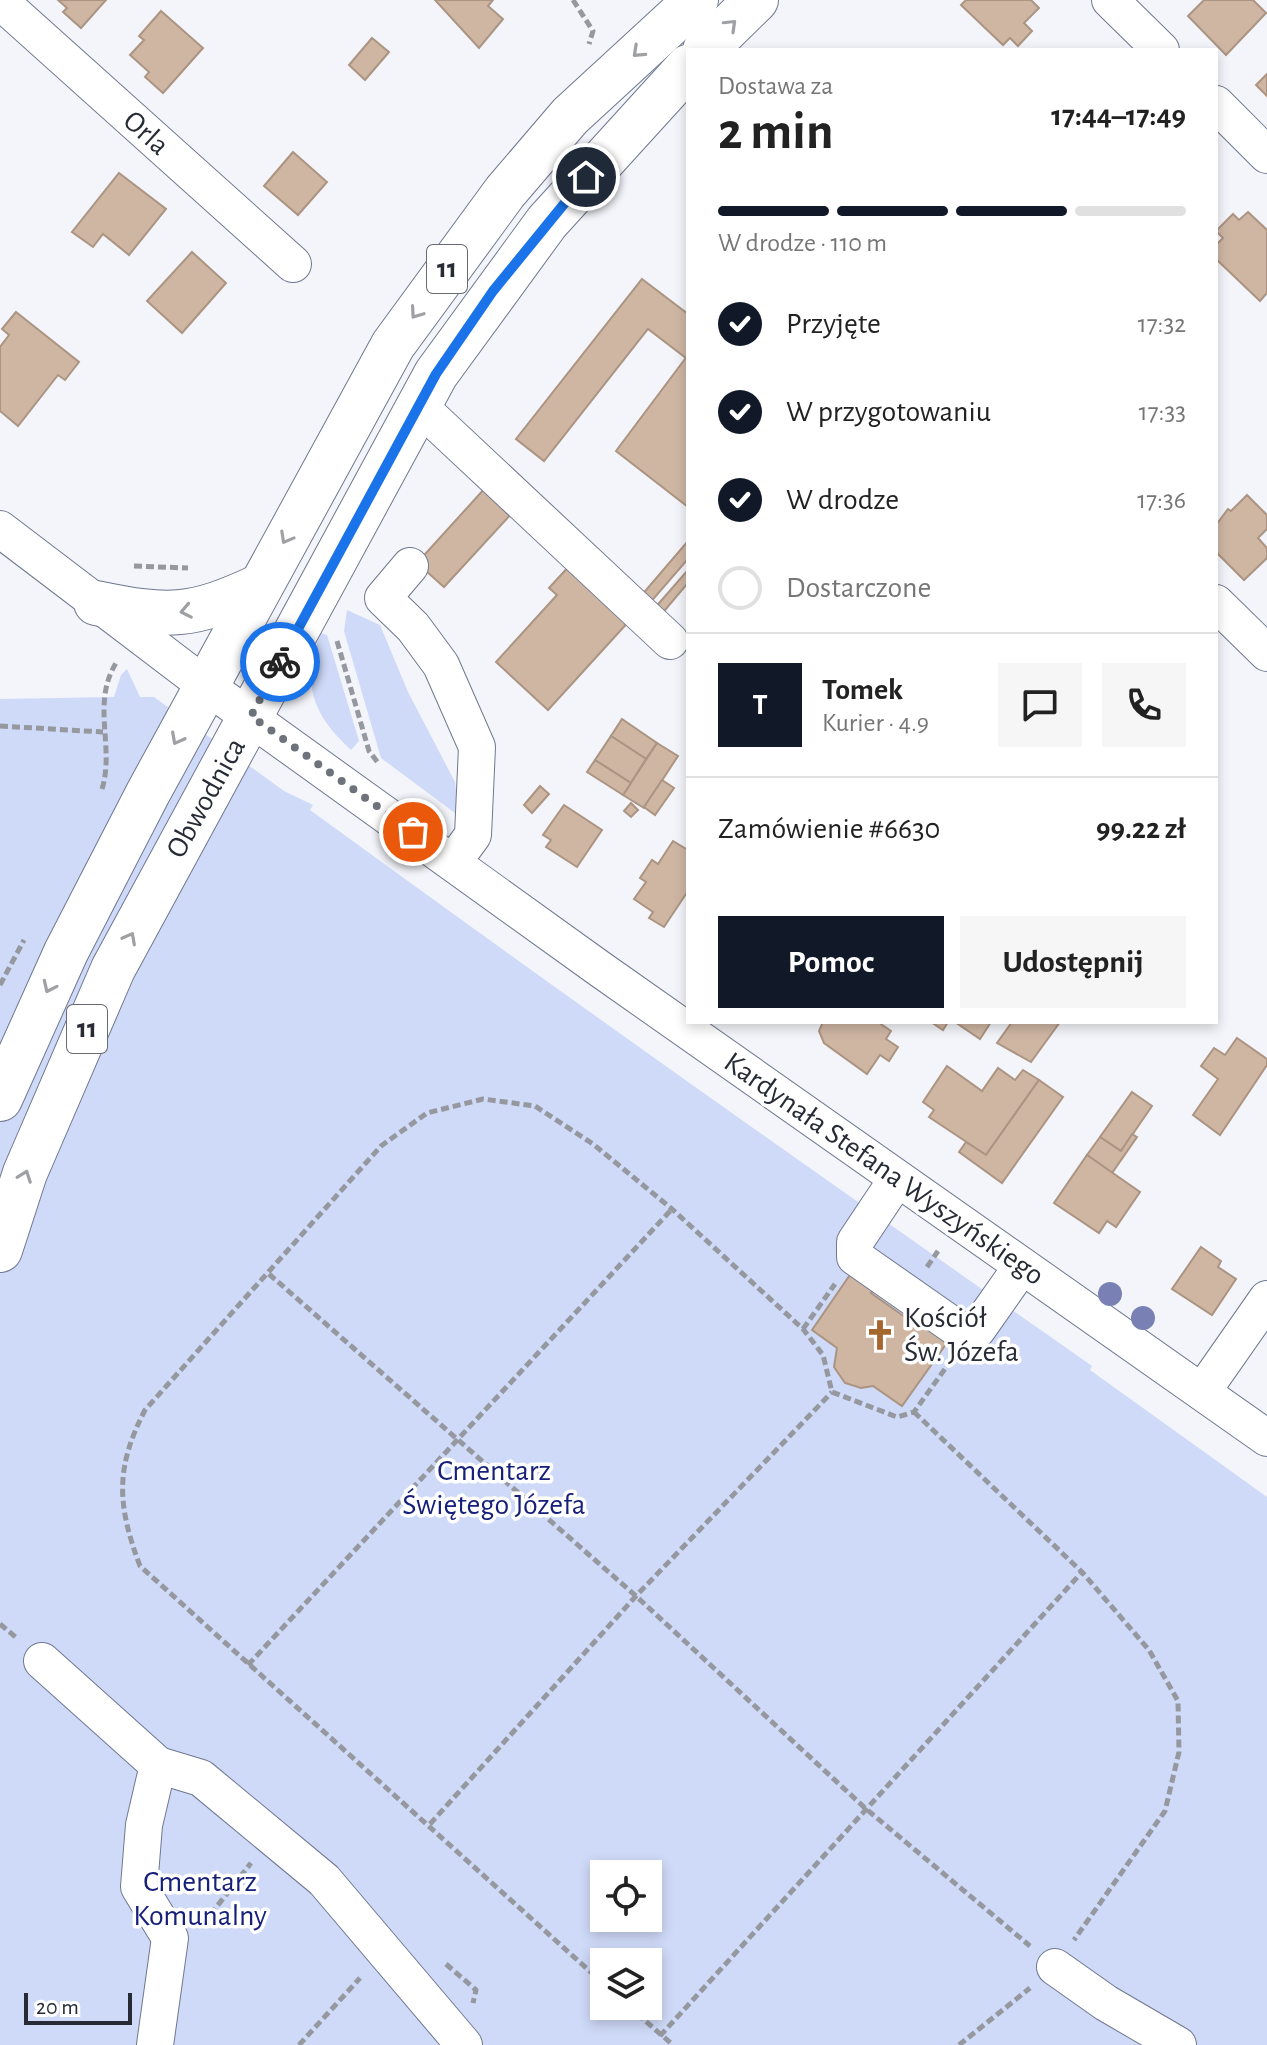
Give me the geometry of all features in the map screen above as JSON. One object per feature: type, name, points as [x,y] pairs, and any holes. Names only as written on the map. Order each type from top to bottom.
[{"type":"highway","name":"Obwodnica","points":[[0,1099],[66,952],[205,685],[393,345],[452,261],[570,116],[696,0]]},
{"type":"highway","points":[[707,48],[756,0]]},
{"type":"highway","name":"Obwodnica","points":[[0,1250],[25,1173],[113,969],[436,374],[493,291],[547,222],[686,69]]},
{"type":"highway","points":[[96,603],[165,615],[220,605],[260,586]]},
{"type":"street","points":[[1110,0],[1159,48]]},
{"type":"street","name":"Orla","points":[[0,1],[293,264]]},
{"type":"street","points":[[1218,106],[1267,155]]},
{"type":"street","points":[[419,406],[670,641]]},
{"type":"street","name":"Kardynała Stefana Wyszyńskiego","points":[[2,536],[205,685],[897,1179],[1267,1438]]},
{"type":"street","points":[[410,566],[383,598],[413,627],[441,665],[477,747],[473,835],[454,861]]},
{"type":"street","points":[[1218,605],[1267,653]]},
{"type":"street","points":[[897,1179],[855,1242],[855,1257],[968,1336],[977,1330],[1022,1266]]},
{"type":"street","points":[[1202,1392],[1267,1299]]},
{"type":"street","points":[[42,1661],[158,1765],[201,1778],[324,1880],[464,2045]]},
{"type":"street","points":[[155,2045],[170,1938],[139,1887],[144,1825],[158,1765]]},
{"type":"street","points":[[1055,1967],[1106,2003],[1178,2045]]},
{"type":"path","points":[[106,771],[103,732],[105,685],[116,663]]},
{"type":"path","points":[[0,726],[103,732]]},
{"type":"path","points":[[590,1971],[140,1566],[124,1524],[121,1482],[128,1442],[145,1410],[381,1146],[427,1113],[483,1099],[535,1106],[593,1144],[672,1209],[803,1329],[823,1355],[832,1392]]},
{"type":"path","points":[[248,1665],[672,1209]]},
{"type":"path","points":[[803,1329],[855,1257]]},
{"type":"path","points":[[269,1274],[636,1596],[865,1808],[1055,1967]]},
{"type":"path","points":[[832,1392],[897,1417],[914,1412],[968,1336]]},
{"type":"path","points":[[430,1824],[636,1596],[832,1392]]},
{"type":"path","points":[[914,1412],[1082,1572],[1149,1650],[1178,1701],[1179,1752],[1165,1811],[1055,1967],[959,2045]]},
{"type":"path","points":[[660,2036],[1082,1572]]},
{"type":"path","points":[[166,1972],[272,1837]]},
{"type":"path","points":[[299,2045],[384,1951]]},
{"type":"path","points":[[643,2020],[673,2045]]},
{"type":"green space","points":[[347,610],[380,625],[408,692],[455,782],[459,816],[381,758],[344,631]]},
{"type":"green space","points":[[321,633],[327,635],[359,741],[351,750],[327,724],[314,697],[312,668]]},
{"type":"green space","name":"Cmentarz Świętego Józefa","points":[[127,669],[140,697],[154,697],[284,791],[313,805],[310,810],[407,881],[1092,1366],[1090,1370],[1267,1497],[1267,2045],[0,2045],[0,699],[114,697],[121,675]]},
{"type":"building","points":[[58,0],[106,0],[81,28],[63,12],[67,8]]},
{"type":"building","points":[[435,0],[493,0],[488,6],[503,19],[479,48]]},
{"type":"building","points":[[966,0],[1031,0],[1039,8],[1024,23],[1032,31],[1018,46],[1010,38],[1003,45],[961,5]]},
{"type":"building","points":[[1204,0],[1253,0],[1266,13],[1226,55],[1188,16]]},
{"type":"building","points":[[161,11],[203,48],[163,93],[145,77],[149,72],[130,55],[144,40],[139,36]]},
{"type":"building","points":[[372,38],[389,52],[365,80],[349,65]]},
{"type":"building","points":[[1267,74],[1267,96],[1256,85]]},
{"type":"building","points":[[293,152],[327,182],[298,215],[264,186]]},
{"type":"building","points":[[119,173],[166,209],[129,255],[103,234],[93,247],[72,232]]},
{"type":"building","points":[[1248,212],[1267,230],[1267,293],[1260,301],[1218,261],[1218,243],[1223,238],[1218,229],[1233,214],[1239,220]]},
{"type":"building","points":[[192,252],[226,283],[182,333],[147,301]]},
{"type":"building","points":[[642,279],[686,312],[686,358],[648,329],[544,461],[516,439]]},
{"type":"building","points":[[16,312],[79,362],[65,380],[58,375],[18,426],[0,411],[0,347],[9,335],[2,329]]},
{"type":"building","points":[[686,358],[686,505],[616,451]]},
{"type":"building","points":[[486,487],[513,512],[444,587],[417,563]]},
{"type":"building","points":[[1247,495],[1267,515],[1267,529],[1258,538],[1267,548],[1267,558],[1244,580],[1218,554],[1218,522],[1228,509],[1231,511]]},
{"type":"building","points":[[686,543],[686,561],[649,604],[640,597]]},
{"type":"building","points":[[571,564],[631,619],[548,710],[496,662],[557,595],[549,588]]},
{"type":"building","points":[[686,572],[686,585],[660,616],[653,610]]},
{"type":"building","points":[[622,719],[657,743],[646,759],[611,736]]},
{"type":"building","points":[[611,736],[646,759],[631,783],[595,760]]},
{"type":"building","points":[[657,743],[678,756],[644,808],[623,795]]},
{"type":"building","points":[[595,760],[631,783],[623,795],[587,772]]},
{"type":"building","points":[[662,780],[674,788],[655,815],[644,807]]},
{"type":"building","points":[[540,786],[549,794],[532,813],[524,805]]},
{"type":"building","points":[[631,803],[638,810],[631,817],[624,811]]},
{"type":"building","points":[[564,805],[602,830],[577,867],[546,847],[551,840],[543,835]]},
{"type":"building","points":[[673,841],[686,849],[686,894],[664,927],[649,918],[653,912],[634,899],[646,882],[640,878],[652,860],[658,864]]},
{"type":"building","points":[[822,1024],[881,1024],[891,1031],[886,1039],[898,1047],[889,1061],[880,1055],[867,1074],[824,1043],[819,1031]]},
{"type":"building","points":[[958,1024],[990,1024],[980,1039]]},
{"type":"building","points":[[1011,1024],[1059,1024],[1031,1062],[997,1043]]},
{"type":"building","points":[[1237,1038],[1267,1059],[1267,1065],[1220,1135],[1193,1115],[1218,1079],[1201,1066],[1214,1048],[1225,1055]]},
{"type":"building","points":[[947,1066],[982,1091],[998,1068],[1015,1080],[1023,1070],[1039,1080],[986,1155],[929,1117],[934,1110],[923,1102]]},
{"type":"building","points":[[1039,1080],[1063,1097],[1002,1183],[959,1152],[966,1142],[986,1155]]},
{"type":"building","points":[[1132,1092],[1152,1106],[1121,1151],[1100,1137]]},
{"type":"building","points":[[1132,1134],[1137,1137],[1112,1173],[1087,1155],[1100,1137],[1121,1151]]},
{"type":"building","points":[[1087,1155],[1140,1192],[1116,1227],[1107,1221],[1099,1233],[1054,1203]]},
{"type":"building","points":[[1201,1247],[1221,1261],[1218,1267],[1236,1279],[1212,1315],[1172,1289]]},
{"type":"building","name":"Kościół Św. Józefa","points":[[852,1272],[875,1288],[871,1293],[922,1329],[926,1324],[949,1340],[902,1406],[873,1386],[861,1388],[845,1383],[834,1367],[837,1348],[812,1330]]},
{"type":"way so far","points":[[280,662],[251,716],[413,832]]},
{"type":"place","name":"Kościół Św. Józefa","points":[[880,1335]]},
{"type":"route","points":[[280,662],[436,374],[493,291],[586,177]]},
{"type":"park label","name":"Cmentarz Komunalny","points":[[200,1899]]}]
